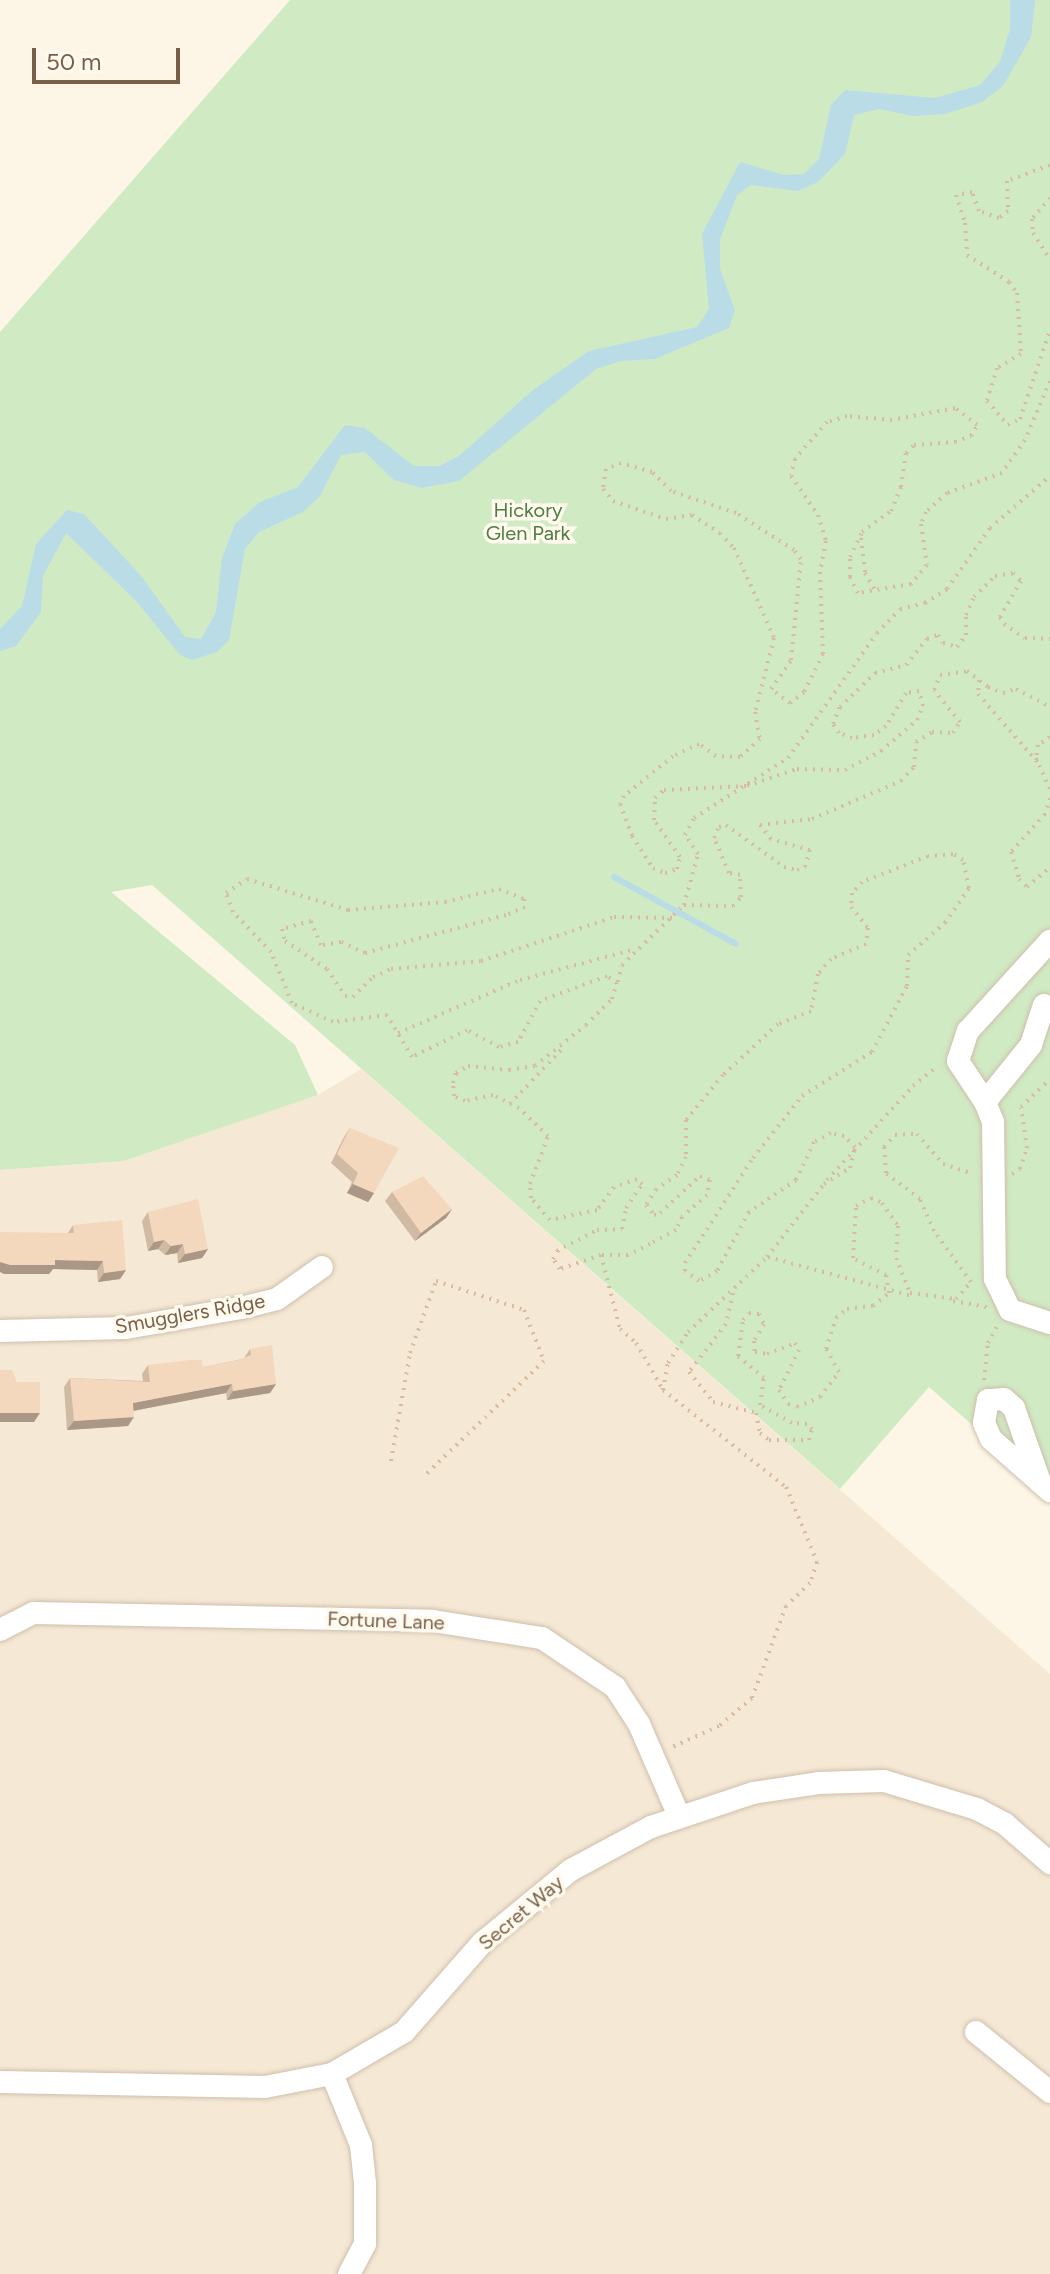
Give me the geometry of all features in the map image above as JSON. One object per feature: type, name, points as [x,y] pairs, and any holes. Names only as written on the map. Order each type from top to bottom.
[{"type":"street","points":[[1050,941],[968,1031],[958,1061],[985,1102],[993,1122],[995,1279],[1010,1310],[1050,1323]]},
{"type":"street","points":[[985,1102],[1031,1045],[1044,1005]]},
{"type":"street","name":"Smugglers Ridge","points":[[0,1331],[126,1328],[241,1308],[277,1299],[322,1267]]},
{"type":"street","points":[[1004,1399],[1014,1408],[1045,1486],[991,1439],[984,1423],[988,1400],[1004,1399]]},
{"type":"street","name":"Fortune Lane","points":[[0,1630],[34,1613],[433,1621],[542,1638],[615,1687],[653,1755],[679,1816]]},
{"type":"street","name":"Secret Way","points":[[0,2082],[265,2087],[332,2074],[404,2032],[482,1943],[571,1870],[679,1816],[753,1793],[818,1783],[884,1781],[977,1809],[1005,1824],[1050,1863]]},
{"type":"street","points":[[976,2032],[1050,2092]]},
{"type":"street","points":[[332,2074],[361,2145],[365,2184],[365,2244],[349,2274]]},
{"type":"path","points":[[1050,165],[1007,181],[1008,211],[999,218],[979,211],[972,192],[956,195],[965,223],[967,255],[1009,282],[1017,293],[1021,354],[997,368],[987,401],[1008,425],[1020,419],[1050,330]]},
{"type":"path","points":[[1050,198],[1032,219],[1033,233],[1050,259]]},
{"type":"path","points":[[1050,381],[1031,428],[1002,473],[947,493],[926,512],[921,524],[927,565],[911,584],[858,593],[850,577],[850,557],[862,532],[891,511],[901,487],[906,453],[914,445],[955,442],[971,436],[977,425],[955,408],[892,420],[847,416],[827,422],[795,459],[791,476],[818,515],[826,541],[820,572],[823,654],[804,692],[790,703],[771,689],[791,660],[790,630],[801,581],[801,559],[794,550],[736,513],[671,491],[652,472],[621,463],[606,469],[603,489],[613,501],[666,519],[692,515],[720,533],[734,548],[774,638],[755,712],[760,739],[740,757],[716,756],[699,744],[673,756],[624,796],[620,804],[632,836],[653,868],[665,873],[677,869],[680,857],[654,820],[655,798],[677,787],[747,786],[797,769],[845,770],[903,735],[917,720],[923,706],[919,691],[906,693],[886,726],[874,735],[845,737],[833,724],[840,707],[875,673],[906,665],[927,639],[938,635],[943,643],[957,647],[966,635],[966,615],[974,597],[995,576],[1013,573],[1021,581],[1000,617],[1004,624],[1025,638],[1050,639]]},
{"type":"path","points":[[510,1104],[612,999],[622,965],[675,918],[684,905],[698,854],[685,835],[694,818],[788,758],[877,633],[900,609],[925,603],[947,589],[990,528],[1050,476]]},
{"type":"path","points":[[862,532],[865,573],[876,592]]},
{"type":"path","points":[[684,905],[733,906],[741,897],[740,875],[729,873],[714,838],[719,827],[726,825],[784,867],[805,867],[810,850],[771,839],[760,825],[812,819],[901,781],[914,767],[916,742],[932,732],[953,733],[960,722],[934,690],[940,675],[967,671],[1003,693],[1016,689],[1050,707]]},
{"type":"path","points":[[979,680],[978,694],[1040,765]]},
{"type":"path","points":[[1050,737],[1038,745],[1040,765],[1050,789]]},
{"type":"path","points":[[1050,798],[1045,814],[1011,852],[1019,879],[1027,887],[1050,867]]},
{"type":"path","points":[[562,1049],[535,1066],[509,1070],[468,1066],[456,1073],[454,1096],[465,1101],[493,1095],[510,1104],[548,1136],[530,1184],[531,1198],[550,1220],[597,1210],[614,1187],[640,1181],[622,1229],[597,1230],[553,1259],[560,1269],[601,1255],[628,1255],[676,1230],[682,1217],[707,1195],[710,1180],[700,1176],[660,1213],[654,1215],[646,1205],[656,1189],[677,1175],[686,1157],[686,1120],[723,1075],[778,1024],[811,1011],[818,974],[831,959],[866,944],[868,928],[851,907],[852,893],[876,874],[913,860],[953,854],[963,860],[969,888],[945,923],[908,955],[907,986],[879,1042],[872,1052],[802,1096],[753,1158],[685,1271],[699,1281],[717,1271],[749,1212],[796,1180],[814,1142],[836,1133],[855,1147]]},
{"type":"path","points":[[617,983],[607,976],[540,1001],[518,1042],[499,1047],[467,1030],[412,1057],[387,1015],[333,1022],[292,1003],[271,952],[226,901],[229,886],[247,879],[262,881],[348,910],[445,902],[499,889],[524,899],[525,907],[506,915],[365,953],[341,942],[321,945],[311,921],[282,929],[285,941],[327,969],[345,996],[353,997],[373,977],[391,969],[481,961],[614,917],[675,918]]},
{"type":"path","points":[[398,1033],[520,980],[639,948]]},
{"type":"path","points":[[663,1390],[668,1363],[688,1332],[767,1257],[855,1147],[913,1086],[961,1054]]},
{"type":"path","points":[[889,1293],[886,1275],[853,1258],[856,1206],[871,1198],[882,1203],[900,1230],[896,1258],[907,1287],[913,1294],[956,1299],[971,1282],[934,1231],[920,1199],[886,1173],[884,1147],[895,1135],[917,1134],[943,1164],[993,1180],[1020,1169],[1027,1148],[1021,1107],[1050,1079]]},
{"type":"path","points":[[824,1184],[850,1168],[855,1147]]},
{"type":"path","points":[[601,1255],[620,1329],[650,1363],[663,1390],[786,1487],[817,1562],[810,1583],[786,1606],[752,1698],[719,1726],[653,1755]]},
{"type":"path","points":[[767,1257],[889,1293],[1010,1310],[988,1343],[982,1370],[988,1400]]},
{"type":"path","points":[[391,1461],[410,1353],[436,1281],[524,1310],[544,1361],[425,1475]]},
{"type":"path","points":[[734,1290],[726,1324],[689,1372],[713,1402],[756,1413],[760,1433],[769,1440],[801,1440],[812,1434],[807,1424],[792,1423],[760,1405],[764,1378],[738,1356],[743,1320],[749,1313],[759,1314],[764,1324],[754,1341],[755,1352],[767,1354],[795,1343],[799,1350],[779,1390],[797,1407],[833,1386],[839,1372],[826,1349],[836,1318],[847,1309],[873,1306],[889,1293]]},
{"type":"shaded area","points":[[361,1069],[1050,1674],[1050,2274],[0,2274],[0,1170],[124,1161],[318,1095]]},
{"type":"green space","name":"Hickory Glen Park","points":[[290,0],[1050,0],[1050,1493],[929,1387],[840,1489],[152,885],[111,892],[295,1045],[318,1095],[124,1161],[0,1170],[0,332]]},
{"type":"water","points":[[1010,0],[1035,0],[1031,37],[1003,86],[982,102],[945,114],[912,116],[879,109],[854,115],[845,154],[818,182],[798,191],[751,185],[737,195],[720,240],[720,269],[735,310],[729,328],[655,359],[621,361],[596,369],[459,481],[422,488],[394,480],[365,452],[341,455],[320,496],[303,512],[259,532],[245,549],[229,640],[217,652],[192,660],[180,655],[137,602],[66,533],[43,576],[41,612],[16,646],[0,651],[0,629],[22,606],[36,544],[67,510],[84,514],[142,577],[185,637],[201,639],[216,612],[222,558],[235,524],[260,502],[298,487],[345,425],[365,428],[414,466],[439,466],[459,456],[533,390],[589,351],[697,327],[709,309],[702,234],[740,162],[784,175],[804,174],[819,159],[831,105],[845,90],[935,98],[980,85],[1000,62],[1010,29]]},
{"type":"building","points":[[350,1128],[399,1148],[374,1193],[353,1184],[358,1173],[337,1154]]},
{"type":"building","points":[[423,1176],[452,1209],[421,1233],[392,1192]]},
{"type":"building","points":[[198,1199],[208,1249],[185,1254],[183,1244],[171,1246],[164,1240],[154,1242],[148,1212]]},
{"type":"building","points":[[122,1220],[126,1270],[104,1273],[103,1261],[55,1260],[55,1265],[10,1265],[0,1262],[0,1232],[74,1233],[73,1225]]},
{"type":"building","points":[[272,1345],[276,1384],[233,1391],[232,1384],[133,1403],[134,1417],[74,1421],[70,1378],[150,1382],[148,1365],[202,1360],[203,1367],[238,1360],[251,1355],[250,1349]]},
{"type":"building","points":[[0,1370],[12,1370],[17,1382],[40,1382],[40,1413],[0,1413]]},
{"type":"waterway","points":[[614,877],[736,944]]}]
